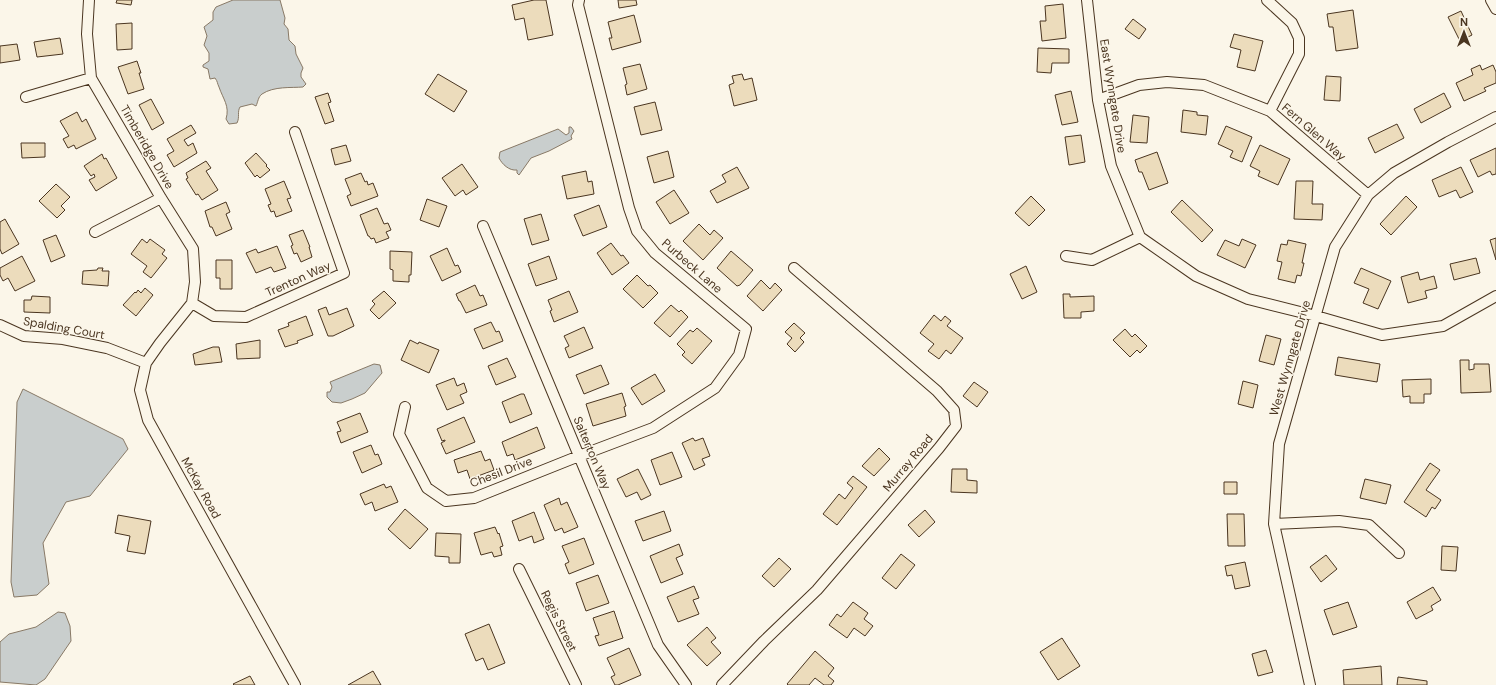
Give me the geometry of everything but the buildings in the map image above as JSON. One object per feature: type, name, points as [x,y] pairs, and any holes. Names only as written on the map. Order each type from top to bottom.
[{"type":"street","name":"Timberidge Drive","points":[[89,0],[87,34],[91,78],[161,198],[193,249],[195,282],[192,303]]},
{"type":"street","name":"Purbeck Lane","points":[[579,0],[578,5],[627,201],[637,231],[655,253],[746,329],[739,355],[715,388],[654,428],[579,456]]},
{"type":"street","name":"East Wynngate Drive","points":[[1087,0],[1098,100],[1111,166],[1140,237]]},
{"type":"street","points":[[1268,0],[1292,23],[1299,38],[1299,54],[1270,111]]},
{"type":"street","points":[[1491,0],[1496,10]]},
{"type":"street","points":[[26,97],[91,78]]},
{"type":"street","name":"Fern Glen Way","points":[[1098,100],[1139,85],[1167,82],[1204,85],[1270,111],[1368,195]]},
{"type":"street","name":"West Wynngate Drive","points":[[1310,685],[1274,524],[1279,444],[1335,247],[1368,195],[1394,173],[1496,117]]},
{"type":"street","name":"Trenton Way","points":[[192,303],[214,316],[246,316],[344,273],[294,132]]},
{"type":"street","points":[[95,232],[161,198]]},
{"type":"street","name":"Salterton Way","points":[[483,226],[658,645],[686,685]]},
{"type":"street","points":[[1066,256],[1092,260],[1140,237],[1196,276],[1248,299],[1316,316],[1382,335],[1443,326],[1496,296]]},
{"type":"street","name":"Murray Road","points":[[722,685],[764,641],[817,590],[939,448],[956,426],[954,410],[937,391],[794,268]]},
{"type":"street","name":"McKay Road","points":[[192,303],[160,343],[146,364],[140,390],[148,420],[295,685]]},
{"type":"street","name":"Spalding Court","points":[[0,325],[24,336],[63,339],[107,348],[146,364]]},
{"type":"street","name":"Chesil Drive","points":[[405,407],[399,434],[427,488],[446,501],[474,498],[579,456]]},
{"type":"street","points":[[1274,524],[1339,521],[1369,525],[1399,553]]},
{"type":"street","name":"Regis Street","points":[[518,569],[576,685]]},
{"type":"shaded area","points":[[233,0],[280,0],[285,18],[284,24],[288,29],[289,40],[295,46],[296,54],[303,68],[301,77],[306,84],[303,87],[267,91],[262,94],[256,106],[252,104],[240,107],[237,123],[229,124],[226,119],[227,106],[217,81],[215,78],[210,79],[208,69],[203,67],[203,65],[209,61],[209,53],[204,45],[207,36],[204,27],[213,20],[213,12],[216,7]]},
{"type":"shaded area","points":[[569,127],[571,127],[574,131],[571,136],[572,139],[549,151],[531,158],[519,175],[517,170],[506,167],[499,158],[500,152],[558,129],[566,135],[569,133]]},
{"type":"shaded area","points":[[374,364],[380,365],[382,373],[365,393],[341,403],[332,402],[327,397],[327,392],[330,392],[332,387],[330,382]]},
{"type":"shaded area","points":[[23,389],[123,439],[128,449],[90,496],[66,502],[43,543],[49,584],[37,595],[14,597],[11,582],[17,402]]},
{"type":"shaded area","points":[[58,612],[65,613],[70,626],[71,641],[45,679],[36,685],[0,682],[0,642],[9,634],[36,627]]}]
